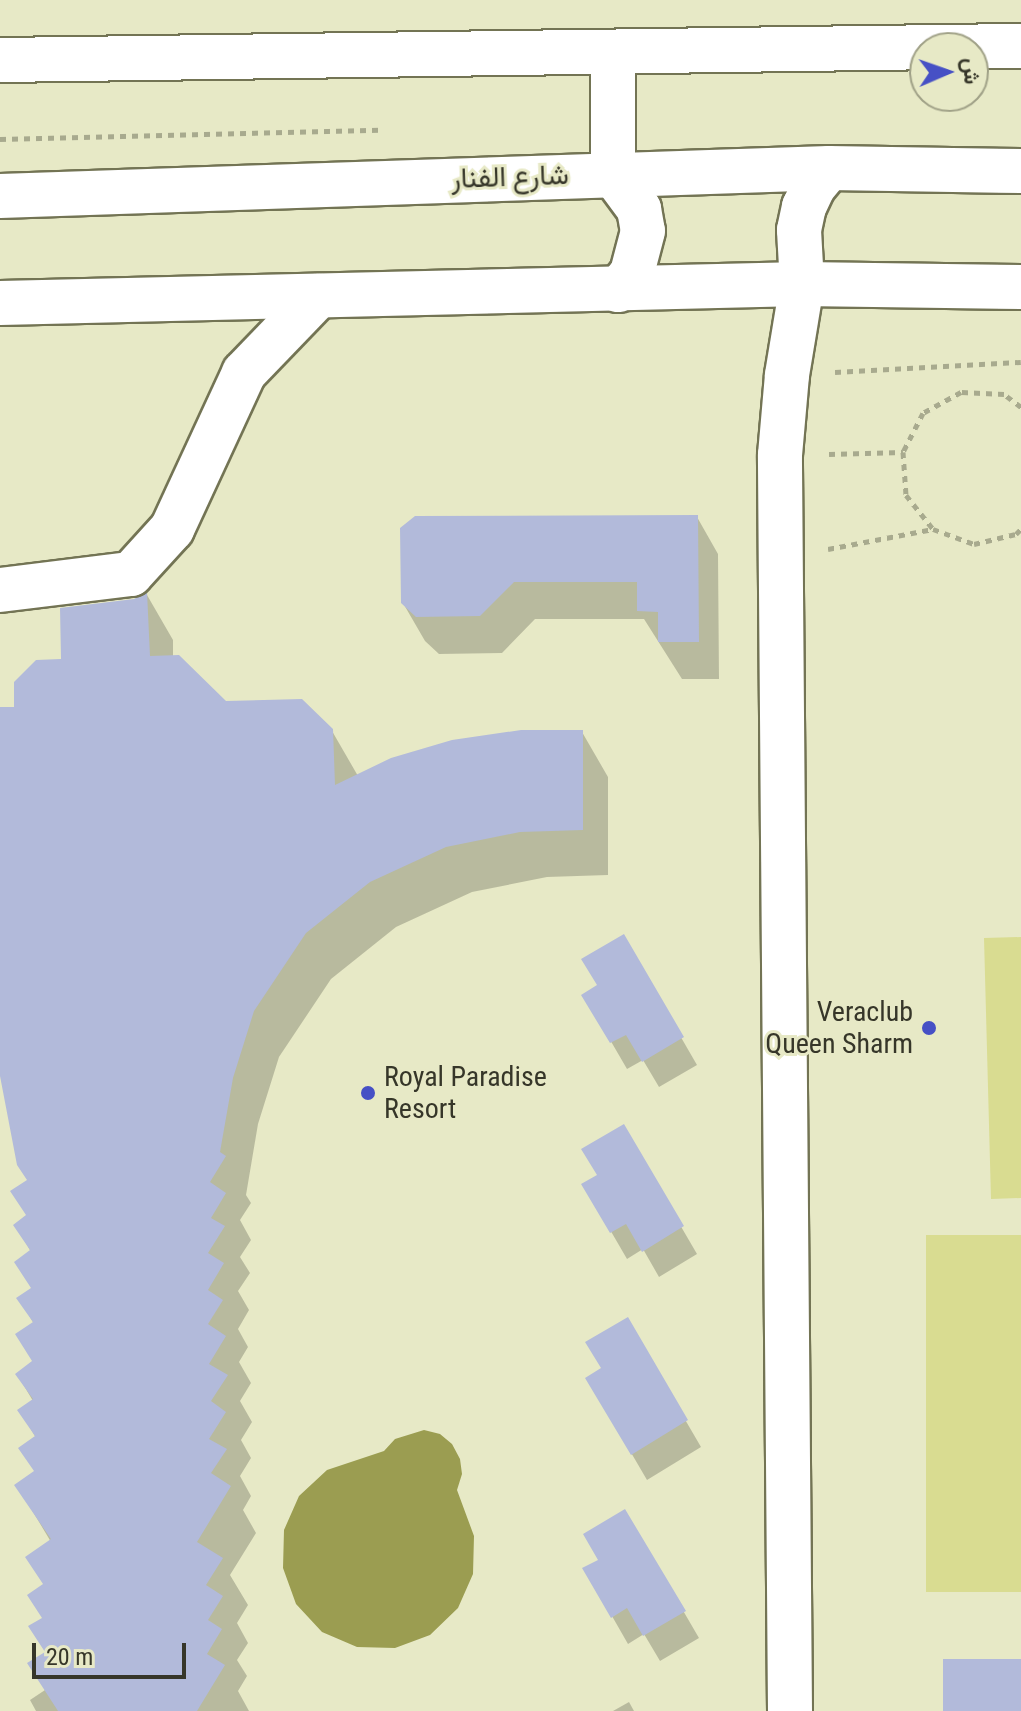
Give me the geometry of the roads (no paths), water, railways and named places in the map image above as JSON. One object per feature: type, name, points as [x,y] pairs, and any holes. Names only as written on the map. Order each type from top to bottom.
[{"type":"main road","points":[[0,60],[1021,46]]},
{"type":"main road","points":[[613,52],[613,174],[639,209],[643,231],[632,273],[618,290]]},
{"type":"main road","points":[[790,1711],[780,455],[787,375],[802,284],[799,230],[804,207],[814,186],[829,168]]},
{"type":"main road","name":"شارع الفنار","points":[[0,196],[829,168],[1021,171]]},
{"type":"main road","points":[[0,303],[802,284],[1021,287]]},
{"type":"main road","points":[[0,590],[131,574],[172,529],[244,373],[318,296]]},
{"type":"place","name":"Veraclub Queen Sharm","points":[[929,1028]]},
{"type":"place","name":"Royal Paradise Resort","points":[[368,1093]]}]
